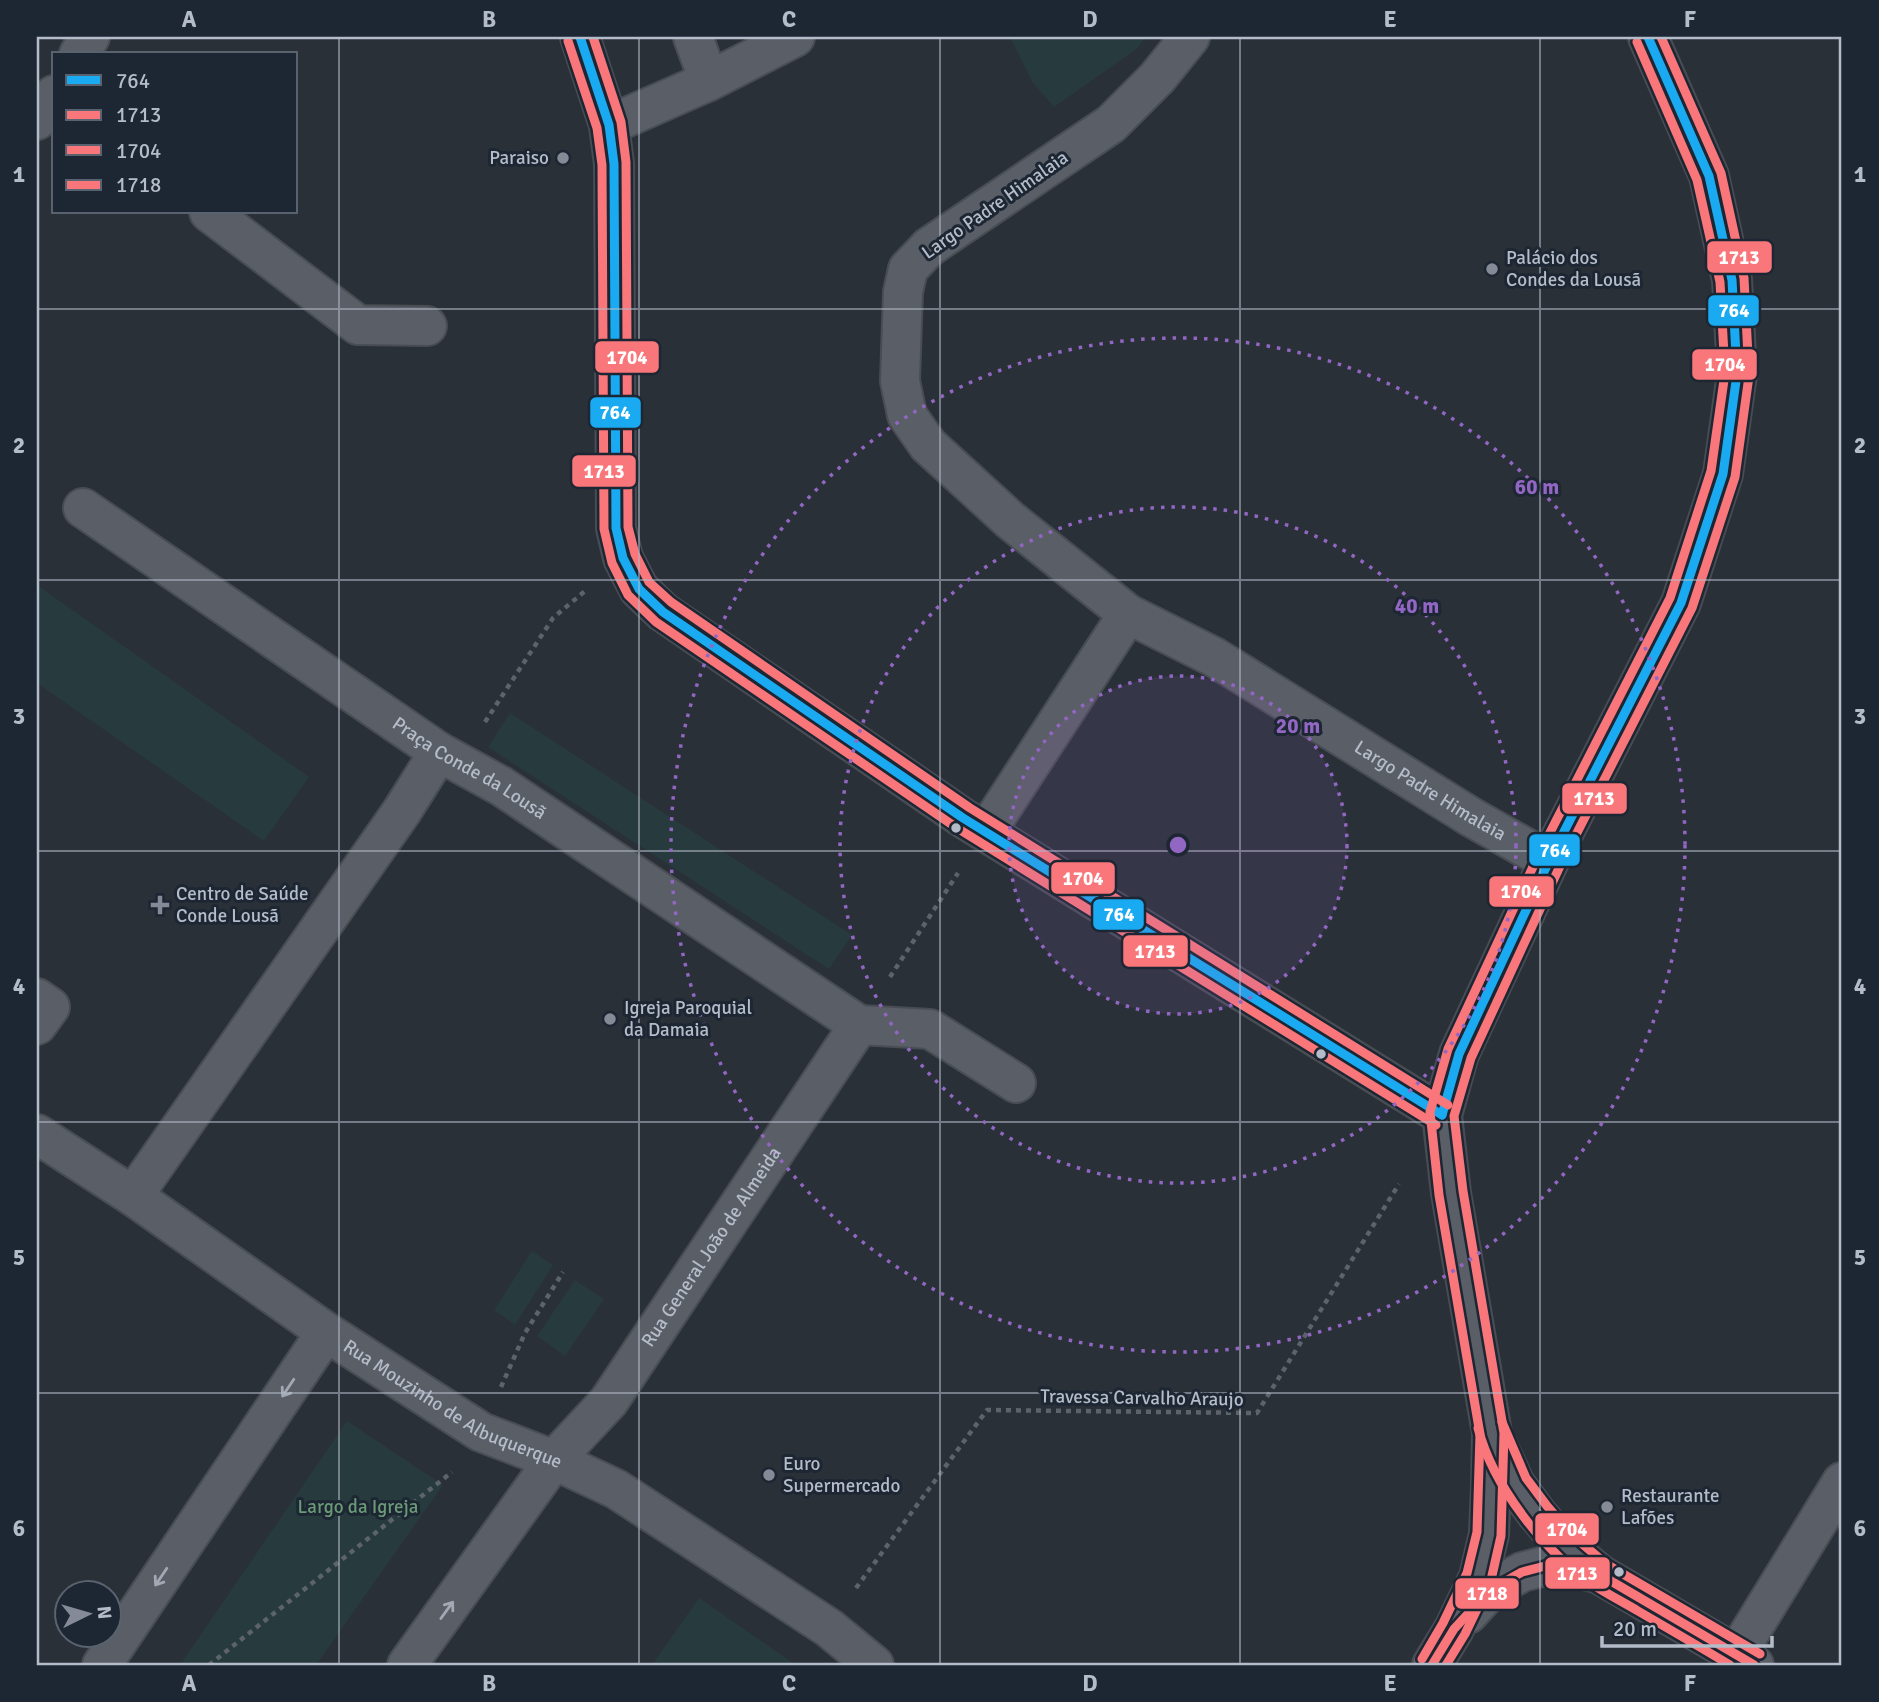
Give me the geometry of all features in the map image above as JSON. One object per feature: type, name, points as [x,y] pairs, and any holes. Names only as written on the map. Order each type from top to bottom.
[{"type":"street","points":[[80,52],[90,37]]},
{"type":"street","points":[[580,37],[608,125],[614,164],[616,528],[623,558],[639,589],[663,612],[986,832],[1442,1115]]},
{"type":"street","points":[[693,37],[709,81]]},
{"type":"street","points":[[608,125],[709,81],[795,37]]},
{"type":"street","name":"Largo Padre Himalaia","points":[[1190,37],[1157,78],[1111,124],[929,247],[908,269],[903,292],[900,381],[907,415],[928,444],[1010,520],[1128,614],[1214,657],[1471,817],[1549,861]]},
{"type":"street","points":[[1432,1665],[1454,1629],[1479,1577],[1489,1534],[1492,1433],[1451,1193],[1442,1115],[1460,1054],[1549,861],[1681,603],[1723,474],[1737,374],[1732,281],[1709,176],[1648,37]]},
{"type":"street","points":[[37,120],[52,98]]},
{"type":"street","points":[[212,214],[358,325],[427,326]]},
{"type":"street","name":"Praça Conde da Lousã","points":[[83,508],[439,752],[500,786],[859,1025]]},
{"type":"street","points":[[986,832],[1128,614]]},
{"type":"street","points":[[133,1196],[402,811],[439,752]]},
{"type":"street","points":[[37,998],[50,1007],[37,1025]]},
{"type":"street","points":[[859,1025],[930,1029],[1016,1083]]},
{"type":"street","name":"Rua General João de Almeida","points":[[554,1460],[609,1401],[859,1025]]},
{"type":"street","name":"Rua Mouzinho de Albuquerque","points":[[37,1134],[133,1196],[326,1332],[481,1432],[554,1460],[616,1489],[830,1628],[874,1665]]},
{"type":"street","points":[[102,1665],[326,1332]]},
{"type":"street","points":[[1492,1433],[1515,1484],[1536,1514],[1563,1544],[1599,1574],[1745,1660],[1842,1482]]},
{"type":"street","points":[[407,1665],[554,1460]]},
{"type":"street","points":[[1454,1629],[1490,1590],[1522,1572],[1553,1564],[1599,1574]]},
{"type":"path","points":[[484,723],[553,618]]},
{"type":"path","points":[[859,1025],[986,832]]},
{"type":"path","name":"Travessa Carvalho Araujo","points":[[830,1628],[870,1567],[987,1410],[1257,1413],[1399,1184]]},
{"type":"path","points":[[481,1432],[525,1333],[563,1272]]},
{"type":"path","points":[[209,1665],[451,1472],[524,1502]]},
{"type":"green space","points":[[1010,37],[1145,37],[1138,48],[1054,107],[1033,83]]},
{"type":"green space","points":[[37,585],[309,777],[264,841],[37,683]]},
{"type":"green space","points":[[510,713],[852,935],[829,969],[488,747]]},
{"type":"green space","points":[[532,1251],[553,1265],[515,1325],[494,1310]]},
{"type":"green space","points":[[575,1280],[604,1299],[565,1356],[537,1336]]},
{"type":"green space","name":"Largo da Igreja","points":[[347,1421],[443,1485],[316,1665],[180,1665]]},
{"type":"green space","points":[[699,1598],[796,1665],[652,1665]]},
{"type":"transit line","name":"764","points":[[580,37],[609,125],[614,164],[616,528],[623,558],[639,589],[663,612],[963,818],[1442,1115]]},
{"type":"transit line","name":"1704","points":[[593,37],[621,122],[626,162],[628,527],[635,554],[649,582],[671,602],[970,808],[1448,1105]]},
{"type":"transit line","name":"764","points":[[1442,1115],[1459,1054],[1549,861],[1681,603],[1723,474],[1737,374],[1732,280],[1709,176],[1648,37]]},
{"type":"transit line","name":"1713","points":[[1446,1665],[1465,1634],[1491,1580],[1501,1536],[1504,1433],[1463,1191],[1454,1116],[1471,1058],[1560,866],[1692,608],[1735,477],[1749,376],[1744,278],[1721,173],[1661,37]]},
{"type":"transit line","name":"1713","points":[[568,41],[597,128],[602,165],[604,529],[612,563],[628,595],[656,622],[957,828],[1436,1125]]},
{"type":"transit line","name":"1704","points":[[1422,1659],[1467,1573],[1477,1532],[1480,1434],[1439,1195],[1430,1112],[1448,1049],[1538,856],[1670,598],[1711,471],[1725,373],[1720,282],[1697,180],[1637,42]]},
{"type":"transit line","name":"1704","points":[[1502,1422],[1526,1478],[1572,1535],[1606,1564],[1760,1654]]},
{"type":"transit line","name":"1713","points":[[1478,1428],[1485,1450],[1508,1494],[1556,1554],[1598,1588],[1730,1665]]},
{"type":"transit line","name":"1718","points":[[1432,1665],[1454,1629],[1490,1590],[1522,1572],[1553,1564],[1599,1574],[1754,1665]]},
{"type":"place","name":"Paraiso","points":[[563,158]]},
{"type":"place","name":"Palácio dos Condes da Lousã","points":[[1492,269]]},
{"type":"place","name":"Centro de Saúde Conde Lousã","points":[[160,905]]},
{"type":"place","name":"Igreja Paroquial da Damaia","points":[[610,1019]]},
{"type":"place","name":"Euro Supermercado","points":[[769,1475]]},
{"type":"place","name":"Restaurante Lafões","points":[[1607,1507]]}]
